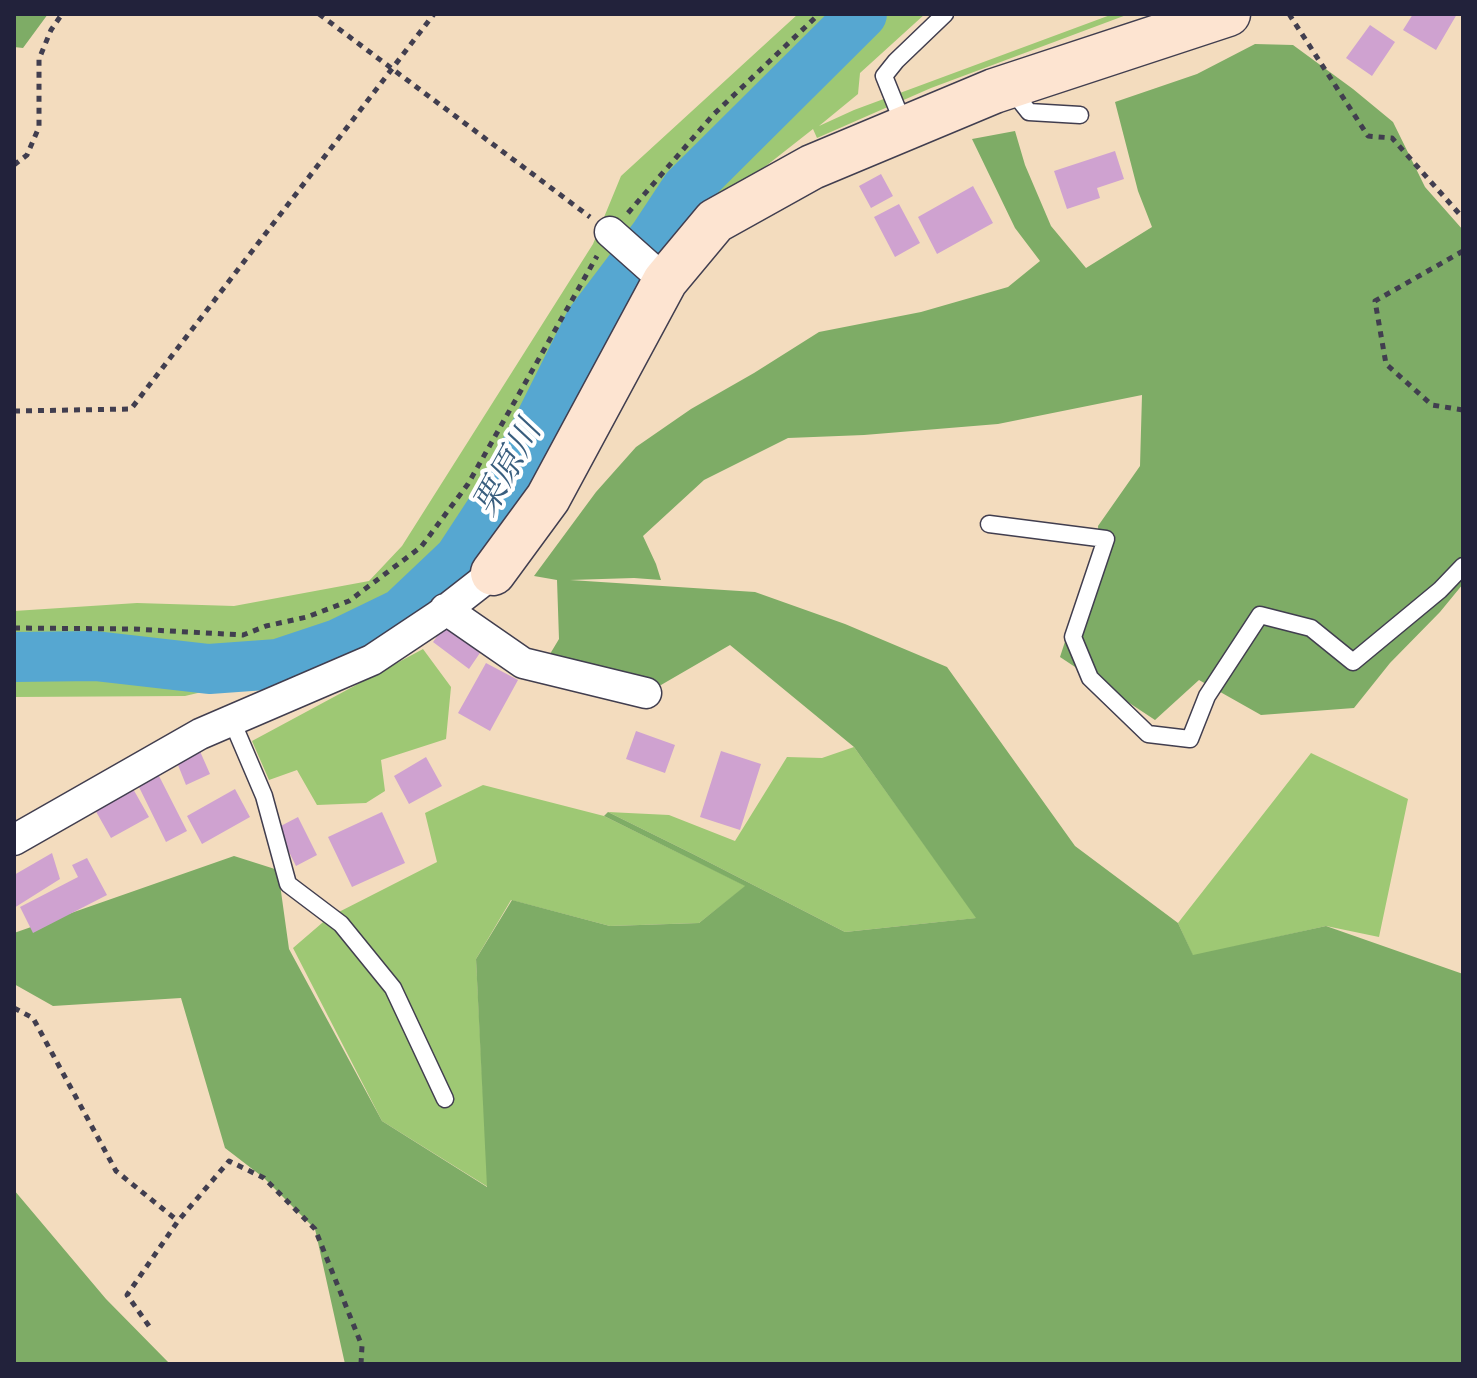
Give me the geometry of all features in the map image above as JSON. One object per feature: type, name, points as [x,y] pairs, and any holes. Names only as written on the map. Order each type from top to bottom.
[{"type":"street","points":[[14,840],[200,734],[372,660],[493,573],[548,498],[657,274],[715,221],[812,167],[1009,86],[1228,14]]},
{"type":"street","points":[[610,232],[657,274]]},
{"type":"street","points":[[445,609],[523,663],[646,693]]},
{"type":"lane","points":[[905,128],[884,76],[945,14]]},
{"type":"lane","points":[[1009,86],[1029,112],[1080,115]]},
{"type":"lane","points":[[989,524],[1106,539],[1073,637],[1090,678],[1148,734],[1190,739],[1207,696],[1260,615],[1311,628],[1353,662],[1440,590],[1463,566]]},
{"type":"lane","points":[[232,721],[264,796],[288,884],[341,924],[393,988],[445,1099]]},
{"type":"path","points":[[14,165],[27,155],[39,127],[39,59],[51,30],[62,14]]},
{"type":"path","points":[[319,14],[610,232]]},
{"type":"path","points":[[14,411],[131,409],[434,14]]},
{"type":"path","points":[[14,628],[134,629],[243,635],[266,626],[307,617],[349,601],[421,547],[468,484],[610,232],[713,115],[819,14]]},
{"type":"path","points":[[1289,14],[1368,136],[1392,138],[1463,218]]},
{"type":"path","points":[[1463,251],[1375,301],[1386,364],[1432,405],[1463,410]]},
{"type":"path","points":[[14,1008],[33,1018],[116,1171],[178,1221]]},
{"type":"path","points":[[149,1326],[127,1295],[178,1221],[229,1161],[264,1178],[315,1229],[362,1346],[361,1364]]},
{"type":"green space","points":[[14,14],[48,14],[23,48],[14,47]]},
{"type":"green space","points":[[798,14],[925,14],[860,73],[858,94],[819,126],[854,110],[1113,14],[1129,14],[931,88],[817,138],[813,129],[687,228],[610,335],[513,514],[453,591],[350,657],[185,696],[14,697],[14,611],[137,603],[234,606],[369,581],[402,546],[593,244],[621,176]]},
{"type":"green space","points":[[1255,44],[1293,45],[1393,122],[1425,187],[1463,230],[1463,584],[1390,663],[1354,708],[1261,715],[1199,680],[1155,720],[1060,657],[1099,547],[1098,526],[1140,466],[1142,395],[998,424],[788,438],[704,480],[643,536],[661,580],[570,580],[755,592],[845,624],[947,667],[1075,846],[1178,923],[1193,955],[1326,926],[1463,974],[1463,1364],[345,1364],[315,1229],[264,1178],[225,1148],[181,998],[53,1006],[14,984],[14,933],[234,856],[278,870],[289,949],[382,1121],[487,1187],[476,959],[512,900],[610,926],[699,923],[745,886],[604,816],[608,812],[845,932],[976,918],[854,747],[730,645],[661,685],[550,654],[559,639],[557,580],[534,576],[596,492],[636,447],[691,409],[819,332],[921,312],[1008,287],[1040,261],[1015,228],[972,139],[1015,131],[1025,165],[1051,226],[1086,268],[1152,227],[1138,191],[1115,102],[1197,74]]},
{"type":"green space","points":[[423,649],[451,687],[446,739],[381,760],[385,791],[366,803],[317,805],[297,770],[269,780],[252,741]]},
{"type":"green space","points":[[854,747],[977,918],[845,932],[608,812],[669,815],[735,841],[787,757],[822,758]]},
{"type":"green space","points":[[1311,753],[1408,799],[1379,937],[1326,926],[1193,956],[1178,923]]},
{"type":"green space","points":[[483,785],[604,816],[746,886],[699,923],[610,926],[511,900],[476,959],[488,1187],[382,1121],[293,948],[329,917],[437,862],[425,813]]},
{"type":"green space","points":[[14,1190],[106,1299],[170,1364],[14,1364]]},
{"type":"building","points":[[1413,14],[1457,14],[1436,50],[1403,30]]},
{"type":"building","points":[[1370,25],[1395,42],[1372,76],[1346,58]]},
{"type":"building","points":[[1115,151],[1124,179],[1097,188],[1100,198],[1067,209],[1054,171]]},
{"type":"building","points":[[881,174],[893,196],[871,208],[859,186]]},
{"type":"building","points":[[973,186],[993,223],[937,254],[918,217]]},
{"type":"building","points":[[899,204],[920,243],[895,257],[874,217]]},
{"type":"building","points":[[448,621],[484,647],[469,669],[433,642]]},
{"type":"building","points":[[486,663],[518,680],[490,731],[458,713]]},
{"type":"building","points":[[636,731],[675,745],[665,773],[626,759]]},
{"type":"building","points":[[199,749],[210,774],[186,785],[176,760]]},
{"type":"building","points":[[721,751],[761,764],[740,830],[700,817]]},
{"type":"building","points":[[426,757],[442,786],[409,804],[394,776]]},
{"type":"building","points":[[158,774],[187,831],[166,842],[138,785]]},
{"type":"building","points":[[132,787],[149,817],[111,838],[94,808]]},
{"type":"building","points":[[235,789],[250,817],[202,844],[187,816]]},
{"type":"building","points":[[382,812],[405,863],[352,887],[328,837]]},
{"type":"building","points":[[298,817],[317,855],[296,866],[277,828]]},
{"type":"building","points":[[52,853],[60,879],[14,908],[14,875]]},
{"type":"building","points":[[87,858],[107,895],[33,933],[20,907],[78,877],[72,865]]},
{"type":"waterway","name":"栗原川","points":[[14,657],[95,656],[209,669],[278,664],[338,644],[402,613],[459,559],[499,498],[590,322],[686,189],[862,14]]}]
